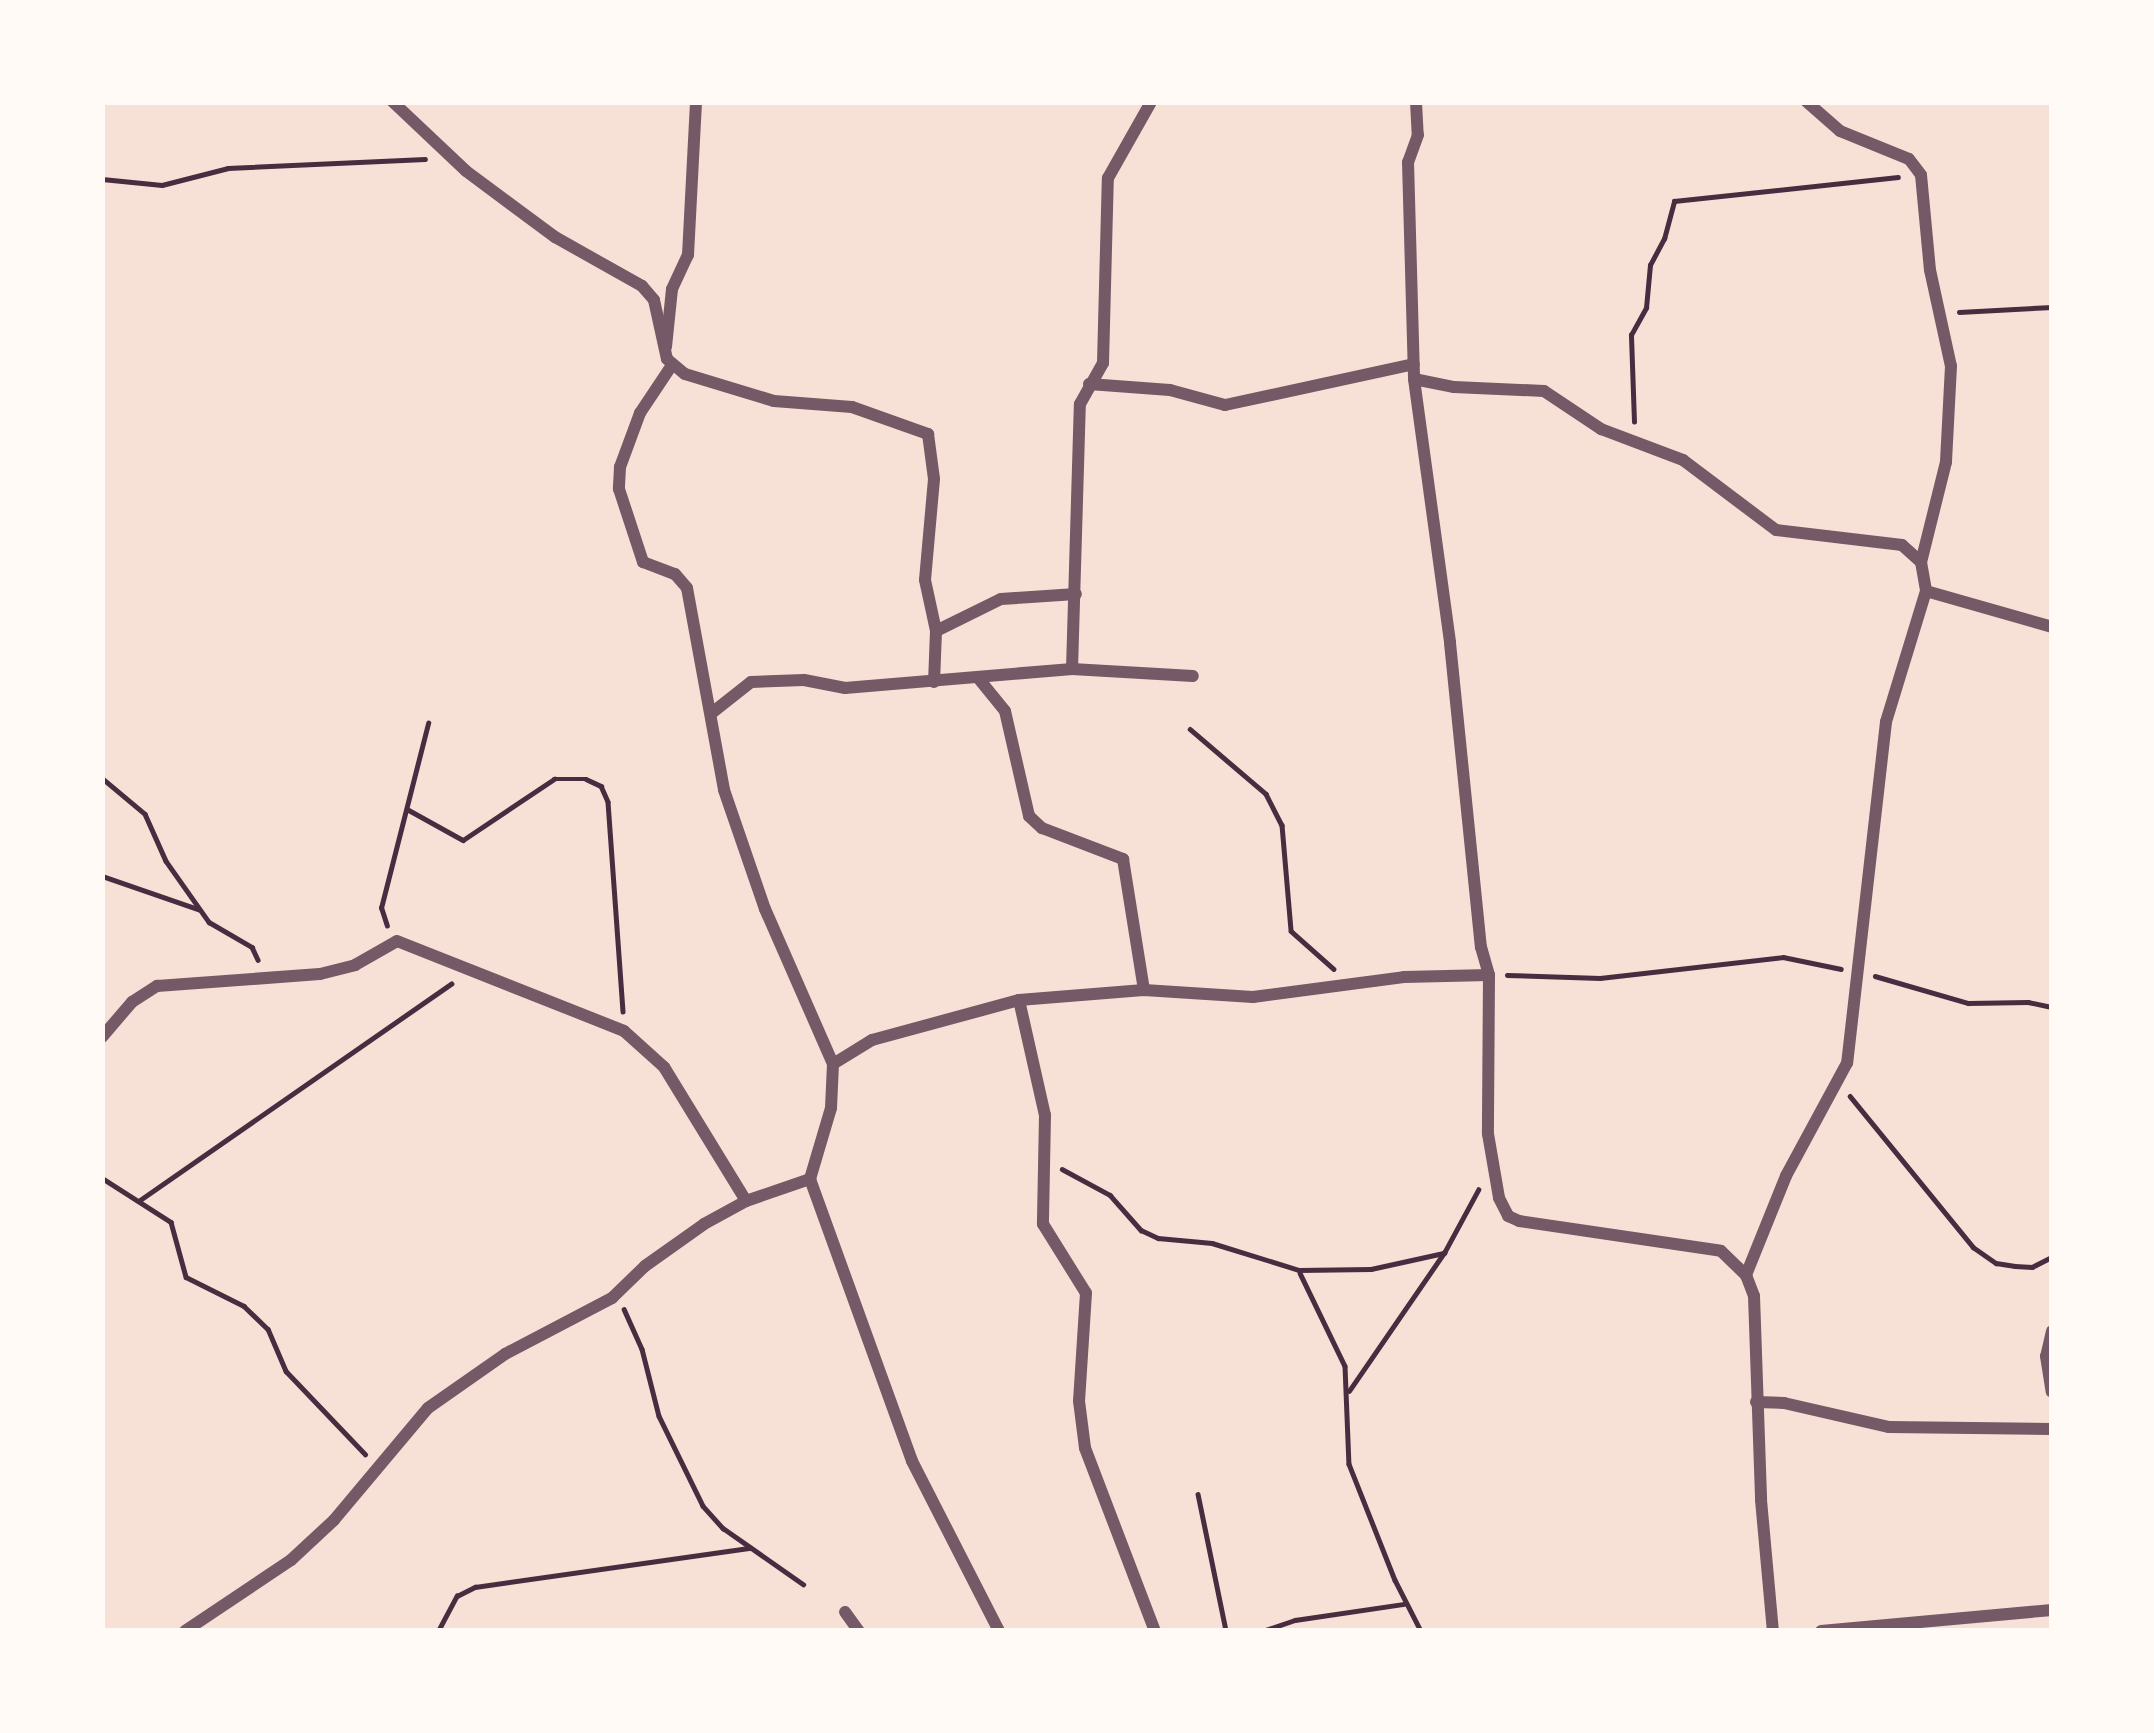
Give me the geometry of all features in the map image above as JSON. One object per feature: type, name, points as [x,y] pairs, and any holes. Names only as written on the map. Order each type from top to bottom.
[{"type":"street","points":[[393,102],[555,237],[643,286],[654,300],[672,364],[704,381],[775,401],[852,407],[928,434],[934,479],[925,580],[936,631],[934,682]]},
{"type":"street","points":[[665,349],[672,323],[672,289],[688,255],[696,102]]},
{"type":"street","points":[[1072,669],[1078,426],[1089,384],[1103,363],[1108,178],[1151,102]]},
{"type":"street","points":[[1416,102],[1418,135],[1408,162],[1414,380],[1450,643],[1478,924],[1489,975],[1492,1157],[1499,1198],[1508,1216],[1520,1221],[1721,1251],[1746,1275],[1754,1296],[1756,1402],[1773,1631]]},
{"type":"street","points":[[1746,1275],[1786,1176],[1847,1063],[1886,722],[1926,591],[1921,562],[1946,462],[1951,366],[1930,270],[1922,175],[1909,159],[1840,130],[1807,102]]},
{"type":"street","points":[[672,364],[640,413],[620,466],[619,489],[643,562],[685,583],[713,712],[724,790],[765,909],[833,1064],[831,1108],[809,1179],[912,1460],[999,1631]]},
{"type":"street","points":[[1089,384],[1170,390],[1225,405],[1414,364]]},
{"type":"street","points":[[1414,380],[1454,387],[1544,391],[1601,429],[1683,460],[1776,530],[1902,545],[1921,562]]},
{"type":"street","points":[[1926,591],[2052,627]]},
{"type":"street","points":[[936,631],[1001,599],[1076,594]]},
{"type":"street","points":[[713,712],[751,682],[804,680],[845,688],[1072,669],[1192,676]]},
{"type":"street","points":[[980,679],[1005,711],[1029,817],[1042,828],[1124,859],[1144,991]]},
{"type":"street","points":[[102,1036],[132,1002],[158,986],[178,980],[267,978],[355,965],[397,941],[624,1031],[664,1067],[746,1201]]},
{"type":"street","points":[[833,1064],[872,1040],[1019,1000],[1144,991],[1252,997],[1438,974],[1489,975]]},
{"type":"street","points":[[1019,1000],[1045,1115],[1043,1224],[1086,1294],[1079,1401],[1085,1448],[1155,1631]]},
{"type":"street","points":[[185,1631],[291,1560],[334,1520],[428,1408],[505,1354],[617,1293],[645,1266],[746,1201],[809,1179]]},
{"type":"street","points":[[2052,1331],[2046,1356],[2052,1392]]},
{"type":"street","points":[[1756,1402],[1784,1403],[1889,1427],[2052,1429]]},
{"type":"street","points":[[1821,1631],[2052,1610]]},
{"type":"street","points":[[845,1612],[859,1631]]},
{"type":"path","points":[[102,179],[162,185],[228,167],[455,158]]},
{"type":"path","points":[[1634,443],[1630,334],[1646,308],[1650,265],[1664,239],[1673,201],[1810,182],[1922,175]]},
{"type":"path","points":[[1941,314],[2052,307]]},
{"type":"path","points":[[397,941],[381,908],[428,724]]},
{"type":"path","points":[[1190,729],[1265,794],[1282,825],[1291,931],[1299,944],[1353,983]]},
{"type":"path","points":[[102,778],[146,814],[166,861],[200,910],[226,936],[252,947],[267,978]]},
{"type":"path","points":[[407,809],[463,840],[554,779],[586,779],[601,786],[608,802],[624,1031]]},
{"type":"path","points":[[102,876],[200,910]]},
{"type":"path","points":[[1489,975],[1600,978],[1783,957],[1968,1003],[2028,1002],[2052,1007]]},
{"type":"path","points":[[140,1200],[468,971]]},
{"type":"path","points":[[1838,1082],[1973,1247],[1996,1263],[2015,1266],[2032,1267],[2052,1257]]},
{"type":"path","points":[[1349,1391],[1444,1253],[1492,1157]]},
{"type":"path","points":[[1046,1161],[1110,1196],[1142,1230],[1158,1238],[1212,1244],[1299,1270],[1371,1270],[1444,1253]]},
{"type":"path","points":[[102,1178],[171,1222],[186,1277],[244,1306],[268,1329],[286,1371],[377,1467]]},
{"type":"path","points":[[1299,1270],[1339,1351],[1349,1391],[1349,1464],[1421,1631]]},
{"type":"path","points":[[617,1293],[642,1349],[659,1416],[703,1506],[750,1548],[803,1584]]},
{"type":"path","points":[[1198,1494],[1226,1631]]},
{"type":"path","points":[[438,1631],[457,1596],[475,1587],[750,1548]]},
{"type":"path","points":[[1263,1631],[1295,1620],[1406,1604]]}]
